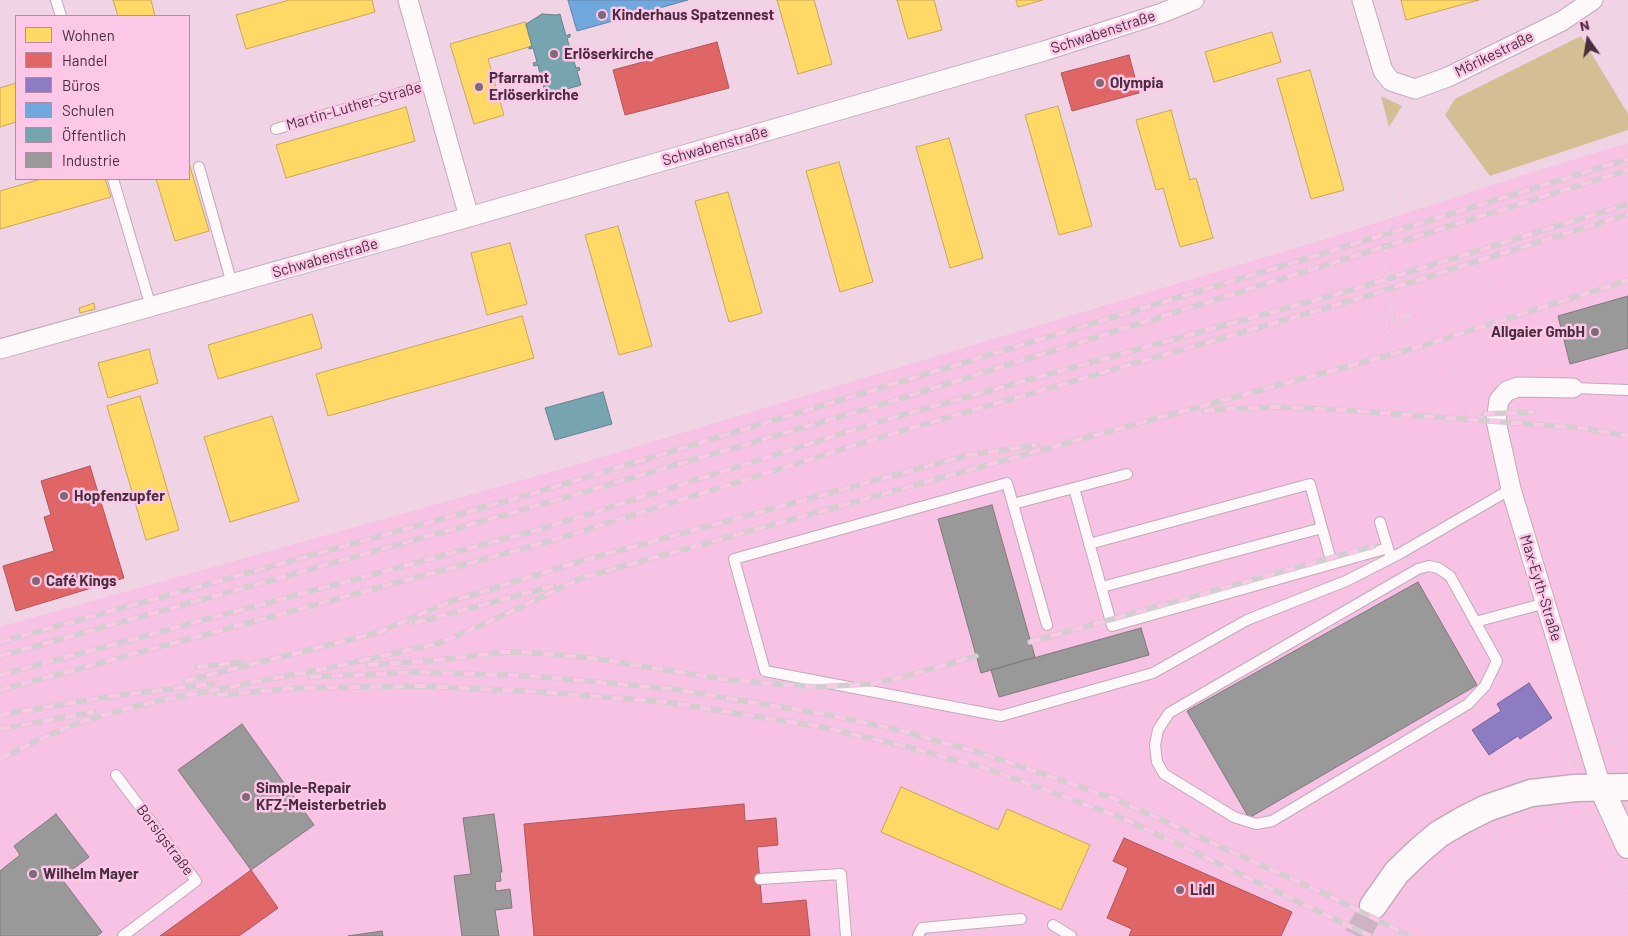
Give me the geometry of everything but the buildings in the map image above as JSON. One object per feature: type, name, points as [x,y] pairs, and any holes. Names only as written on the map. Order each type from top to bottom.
[{"type":"main road","points":[[1373,906],[1397,872],[1419,851],[1439,834],[1487,808],[1531,793],[1601,787],[1628,787]]},
{"type":"street","name":"Schwabenstraße","points":[[0,349],[469,218],[1044,51],[1194,0]]},
{"type":"street","points":[[1362,0],[1383,71],[1391,80],[1415,89]]},
{"type":"street","name":"Mörikestraße","points":[[1415,89],[1448,77],[1562,21],[1593,0]]},
{"type":"street","name":"Martin-Luther-Straße","points":[[410,7],[469,218]]},
{"type":"street","name":"Max-Eyth-Straße","points":[[1573,388],[1518,387],[1507,391],[1499,400],[1496,421],[1511,488],[1601,787],[1628,846]]},
{"type":"lane","points":[[56,0],[61,15]]},
{"type":"lane","name":"Martin-Luther-Straße","points":[[276,129],[431,84]]},
{"type":"lane","points":[[199,167],[232,284]]},
{"type":"lane","points":[[113,180],[151,307]]},
{"type":"lane","points":[[1573,388],[1628,390]]},
{"type":"lane","points":[[1013,504],[1127,474]]},
{"type":"lane","points":[[1047,625],[1007,483],[734,559],[765,671],[1001,716],[1153,673],[1247,620],[1346,581],[1390,553],[1511,488]]},
{"type":"lane","points":[[1089,544],[1310,484],[1332,564]]},
{"type":"lane","points":[[1074,488],[1112,626],[1332,564],[1390,553]]},
{"type":"lane","points":[[1380,522],[1390,553]]},
{"type":"lane","points":[[1102,587],[1322,528]]},
{"type":"lane","points":[[1428,566],[1438,568],[1450,576],[1475,622],[1497,661],[1485,686],[1468,704],[1272,821],[1256,824],[1234,817],[1164,774],[1157,762],[1155,745],[1158,730],[1169,712],[1418,568],[1428,566]]},
{"type":"lane","points":[[1475,622],[1546,603]]},
{"type":"lane","name":"Borsigstraße","points":[[116,775],[196,881],[123,936]]},
{"type":"lane","points":[[760,879],[841,874],[846,936]]},
{"type":"lane","points":[[918,936],[922,928],[1021,919]]},
{"type":"lane","points":[[1053,925],[1071,936]]},
{"type":"path","points":[[162,0],[166,15]]},
{"type":"path","points":[[410,7],[464,0]]},
{"type":"path","points":[[1116,1],[1118,6]]},
{"type":"path","points":[[1230,11],[1235,28]]},
{"type":"path","points":[[1044,51],[1093,220]]},
{"type":"path","points":[[1415,89],[1388,143],[1380,169],[1383,188],[1395,206],[1406,209],[1442,201],[1471,188],[1475,181],[1473,169],[1466,164],[1453,162],[1435,164],[1406,173],[1396,183],[1394,194],[1386,241],[1386,275],[1392,319],[1395,324],[1407,331],[1432,330],[1453,324],[1475,315],[1490,301],[1492,288],[1484,281],[1467,278],[1423,289],[1382,313],[1381,322],[1389,335],[1445,362],[1460,379],[1476,427]]},
{"type":"path","points":[[1373,90],[1388,143]]},
{"type":"path","points":[[942,104],[985,254]]},
{"type":"path","points":[[642,121],[648,141]]},
{"type":"path","points":[[190,134],[199,167]]},
{"type":"path","points":[[835,136],[876,279]]},
{"type":"path","points":[[724,168],[764,307]]},
{"type":"path","points":[[0,185],[18,180]]},
{"type":"path","points":[[1394,194],[1402,195],[1410,196],[1412,196],[1412,194],[1411,193],[1409,193],[1408,194],[1408,195],[1409,196],[1410,197],[1412,196],[1412,195],[1412,194],[1409,193],[1395,206]]},
{"type":"path","points":[[614,198],[654,340]]},
{"type":"path","points":[[1381,322],[1407,320],[1409,318],[1408,316],[1406,315],[1405,317],[1406,318],[1408,317],[1409,316],[1407,314],[1392,319]]},
{"type":"path","points":[[92,340],[96,354]]},
{"type":"path","points":[[151,418],[170,413],[176,416]]},
{"type":"path","points":[[174,494],[193,489]]},
{"type":"path","points":[[1616,739],[1628,749]]},
{"type":"path","points":[[1410,896],[1447,862],[1476,844],[1508,828],[1535,819],[1554,818],[1573,824],[1590,837],[1604,852],[1628,894]]},
{"type":"shaded area","points":[[1581,36],[1628,114],[1628,130],[1490,176],[1445,115],[1455,99]]},
{"type":"shaded area","points":[[1381,96],[1402,106],[1389,127]]},
{"type":"shaded area","points":[[1628,143],[1628,936],[0,936],[0,627],[572,466],[1342,234]]},
{"type":"tunnel","points":[[1357,936],[1373,906]]},
{"type":"railway","points":[[0,642],[531,494],[1628,159]]},
{"type":"railway","points":[[0,656],[536,506],[883,404],[1628,170]]},
{"type":"railway","points":[[0,675],[541,529],[888,419],[1358,288],[1628,204]]},
{"type":"railway","points":[[0,690],[547,542],[891,434],[1360,298],[1628,214]]},
{"type":"railway","points":[[0,759],[75,724],[107,714],[157,701],[333,667],[440,643],[581,578],[1415,348],[1628,280]]},
{"type":"railway","points":[[1204,411],[1279,407],[1343,410],[1582,428],[1628,436]]},
{"type":"railway","points":[[1484,414],[1534,412]]},
{"type":"railway","points":[[377,633],[449,602],[581,561],[968,455],[1037,445]]},
{"type":"railway","points":[[1030,642],[1374,546]]},
{"type":"railway","points":[[415,623],[553,586]]},
{"type":"railway","points":[[185,681],[384,631]]},
{"type":"railway","points":[[368,665],[439,660],[504,652],[525,652],[591,658],[729,680],[815,687],[870,684],[903,677],[976,656]]},
{"type":"railway","points":[[197,667],[241,662]]},
{"type":"railway","points":[[310,677],[417,672],[532,676],[672,689],[823,714],[895,729],[981,753],[1113,798],[1325,894],[1410,936]]},
{"type":"railway","points":[[0,715],[119,695],[213,684]]},
{"type":"railway","points":[[217,695],[298,688],[421,686],[542,692],[666,702],[822,727],[912,748],[988,769],[1125,819],[1370,936]]},
{"type":"railway","points":[[0,729],[94,712]]},
{"type":"place","name":"Kinderhaus Spatzennest","points":[[602,15]]},
{"type":"place","name":"Erlöserkirche","points":[[554,54]]},
{"type":"place","name":"Olympia","points":[[1100,83]]},
{"type":"place","name":"Pfarramt Erlöserkirche","points":[[479,87]]},
{"type":"place","name":"Allgaier GmbH","points":[[1595,332]]},
{"type":"place","name":"Hopfenzupfer","points":[[64,496]]},
{"type":"place","name":"Café Kings","points":[[36,581]]},
{"type":"place","name":"Simple-Repair KFZ-Meisterbetrieb","points":[[246,797]]},
{"type":"place","name":"Wilhelm Mayer","points":[[33,874]]},
{"type":"place","name":"Lidl","points":[[1180,890]]}]
